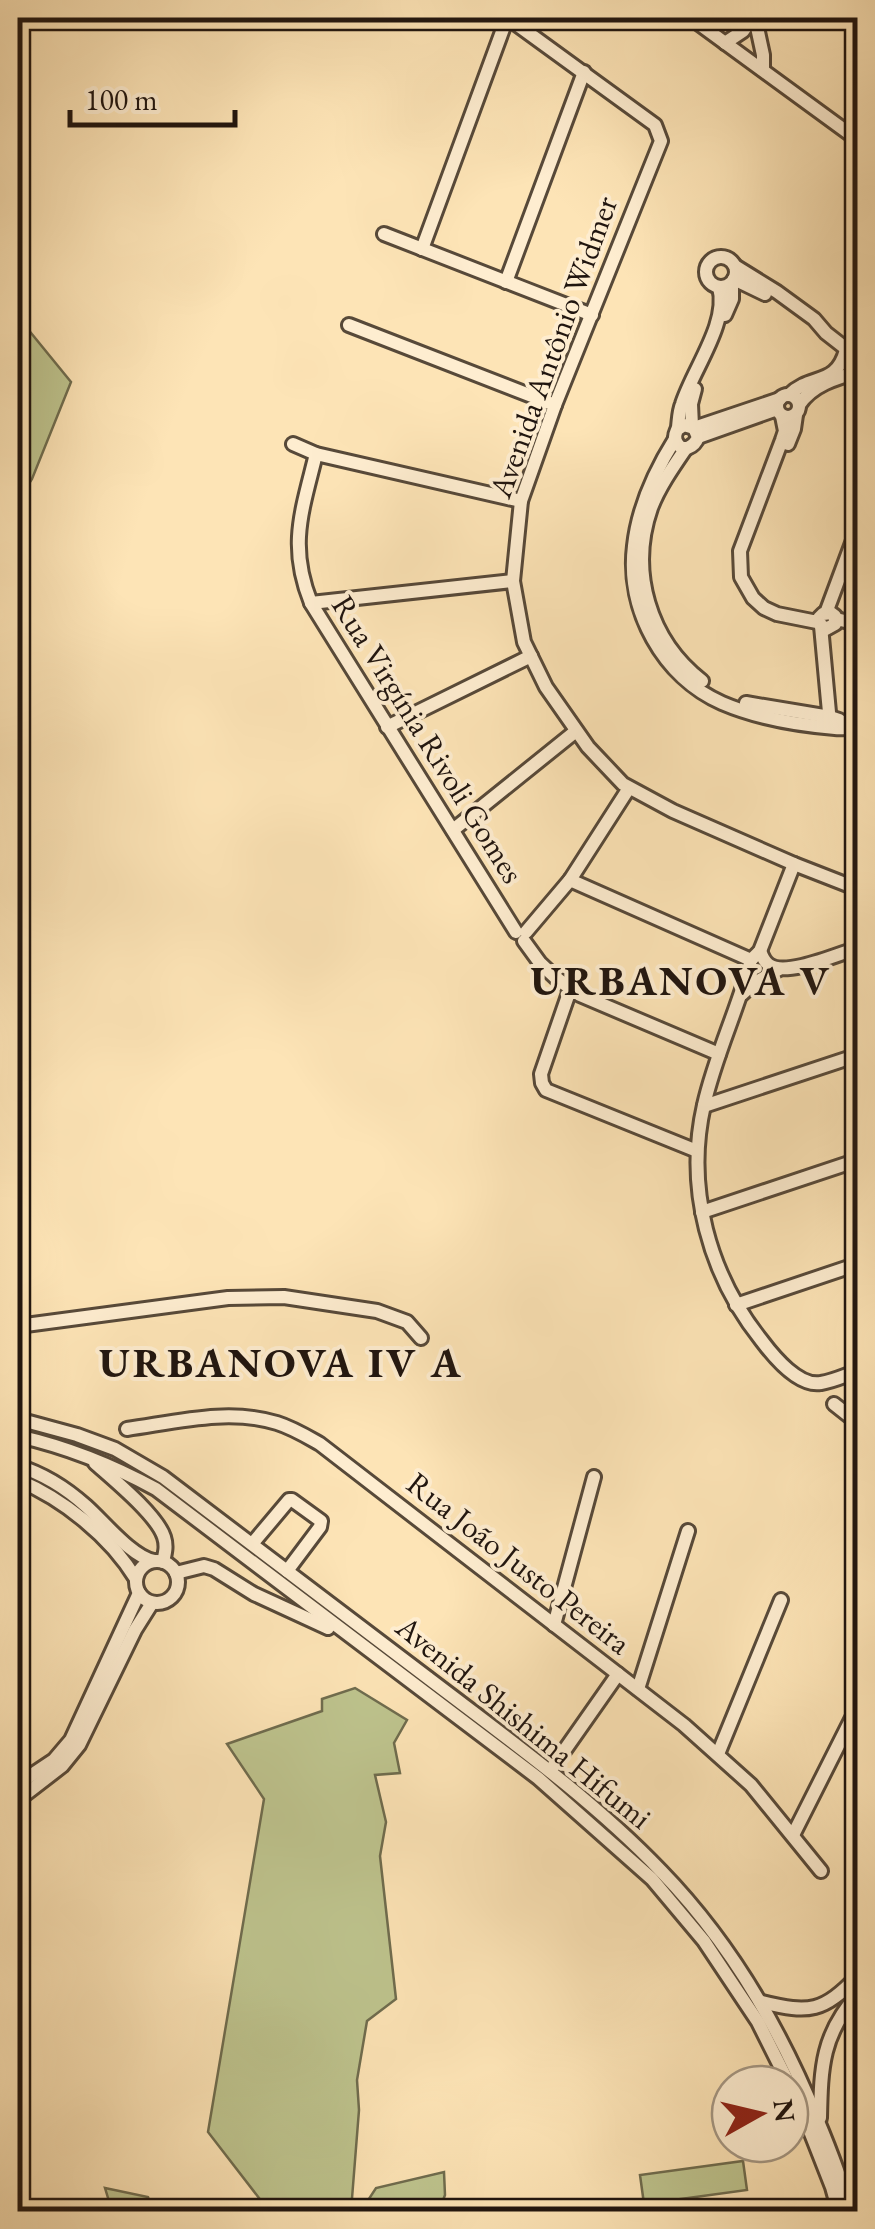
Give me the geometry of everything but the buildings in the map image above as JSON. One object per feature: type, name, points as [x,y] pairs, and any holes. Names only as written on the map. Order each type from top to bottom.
[{"type":"street","name":"Avenida Antônio Widmer","points":[[508,18],[655,125],[661,141],[555,405],[521,502],[513,581],[524,642],[546,687],[576,731],[629,788],[672,811],[858,889]]},
{"type":"street","points":[[422,248],[508,18]]},
{"type":"street","points":[[691,18],[855,135]]},
{"type":"street","points":[[725,43],[754,18]]},
{"type":"street","points":[[754,18],[763,70]]},
{"type":"street","points":[[506,282],[584,72]]},
{"type":"street","points":[[384,234],[592,315]]},
{"type":"street","points":[[858,527],[825,621],[841,725],[750,704],[718,692],[694,676],[666,645],[646,594],[642,550],[646,526],[687,434],[682,402],[720,317],[730,279],[814,319],[852,354],[834,373],[797,388],[787,406],[782,440],[740,552],[741,578],[752,598],[777,614],[825,621],[858,624]]},
{"type":"street","points":[[349,325],[555,405]]},
{"type":"street","points":[[687,434],[787,406],[834,379],[858,372]]},
{"type":"street","points":[[293,444],[316,454],[521,502]]},
{"type":"street","name":"Rua Virgínia Rivoli Gomes","points":[[316,454],[302,509],[298,550],[301,576],[311,603],[540,963],[570,990],[718,1054]]},
{"type":"street","points":[[311,603],[513,581]]},
{"type":"street","points":[[387,727],[531,656]]},
{"type":"street","points":[[453,830],[576,731]]},
{"type":"street","points":[[522,935],[570,880],[629,788]]},
{"type":"street","points":[[794,864],[718,1054],[704,1106],[697,1151],[702,1212],[715,1261],[736,1305],[784,1366],[807,1382],[818,1384],[858,1371]]},
{"type":"street","points":[[570,880],[757,956],[779,969]]},
{"type":"street","points":[[740,996],[752,984],[779,969],[858,948]]},
{"type":"street","points":[[570,990],[541,1074],[546,1090],[697,1151]]},
{"type":"street","points":[[704,1106],[858,1055]]},
{"type":"street","points":[[702,1212],[858,1160]]},
{"type":"street","points":[[736,1305],[858,1264]]},
{"type":"street","points":[[18,1326],[228,1298],[284,1297],[376,1310],[407,1322],[420,1338]]},
{"type":"street","points":[[834,1404],[858,1423]]},
{"type":"street","name":"Rua João Justo Pereira","points":[[127,1428],[234,1416],[288,1427],[339,1457],[718,1754],[751,1785],[821,1871]]},
{"type":"street","name":"Avenida Shishima Hifumi","points":[[18,1419],[115,1450],[252,1544],[550,1771],[632,1842],[712,1932],[762,2002],[820,2125],[850,2212]]},
{"type":"street","name":"Avenida Shishima Hifumi","points":[[18,1436],[86,1455],[160,1483],[359,1644],[538,1778],[639,1867],[704,1941],[758,2022],[802,2108],[839,2212]]},
{"type":"street","points":[[86,1455],[162,1532],[166,1544],[158,1561],[142,1567],[136,1579]]},
{"type":"street","points":[[18,1466],[64,1488],[133,1551],[146,1560],[168,1564],[176,1573],[175,1594],[164,1602],[152,1603],[138,1594]]},
{"type":"street","points":[[554,1625],[594,1477]]},
{"type":"street","points":[[18,1480],[47,1493],[109,1546],[136,1579],[138,1594],[70,1740],[54,1760],[18,1784]]},
{"type":"street","points":[[252,1544],[289,1500],[306,1510],[320,1521],[320,1527],[287,1571]]},
{"type":"street","points":[[638,1689],[688,1531]]},
{"type":"street","points":[[176,1573],[204,1566],[214,1569],[254,1594],[359,1644]]},
{"type":"street","points":[[718,1754],[781,1600]]},
{"type":"street","points":[[18,1800],[62,1766],[80,1745],[152,1603]]},
{"type":"street","points":[[550,1771],[618,1674]]},
{"type":"street","points":[[793,1835],[858,1706]]},
{"type":"street","points":[[762,2002],[793,2009],[825,2005],[858,1976]]},
{"type":"street","points":[[820,2125],[824,2054],[834,2026],[858,1994]]},
{"type":"green space","points":[[18,317],[71,382],[32,479],[18,501]]},
{"type":"green space","points":[[355,1688],[407,1720],[394,1743],[400,1773],[375,1775],[386,1822],[380,1856],[396,1999],[367,2021],[357,2080],[359,2110],[351,2211],[269,2211],[208,2132],[264,1799],[227,1744],[322,1711],[322,1699]]},
{"type":"green space","points":[[743,2164],[747,2190],[644,2204],[640,2175]]},
{"type":"green space","points":[[444,2172],[445,2195],[439,2211],[361,2211],[376,2188]]},
{"type":"green space","points":[[105,2188],[148,2197],[153,2211],[112,2211]]},
{"type":"district","name":"URBANOVA V","points":[[681,980]]},
{"type":"district","name":"URBANOVA IV A","points":[[281,1362]]}]
